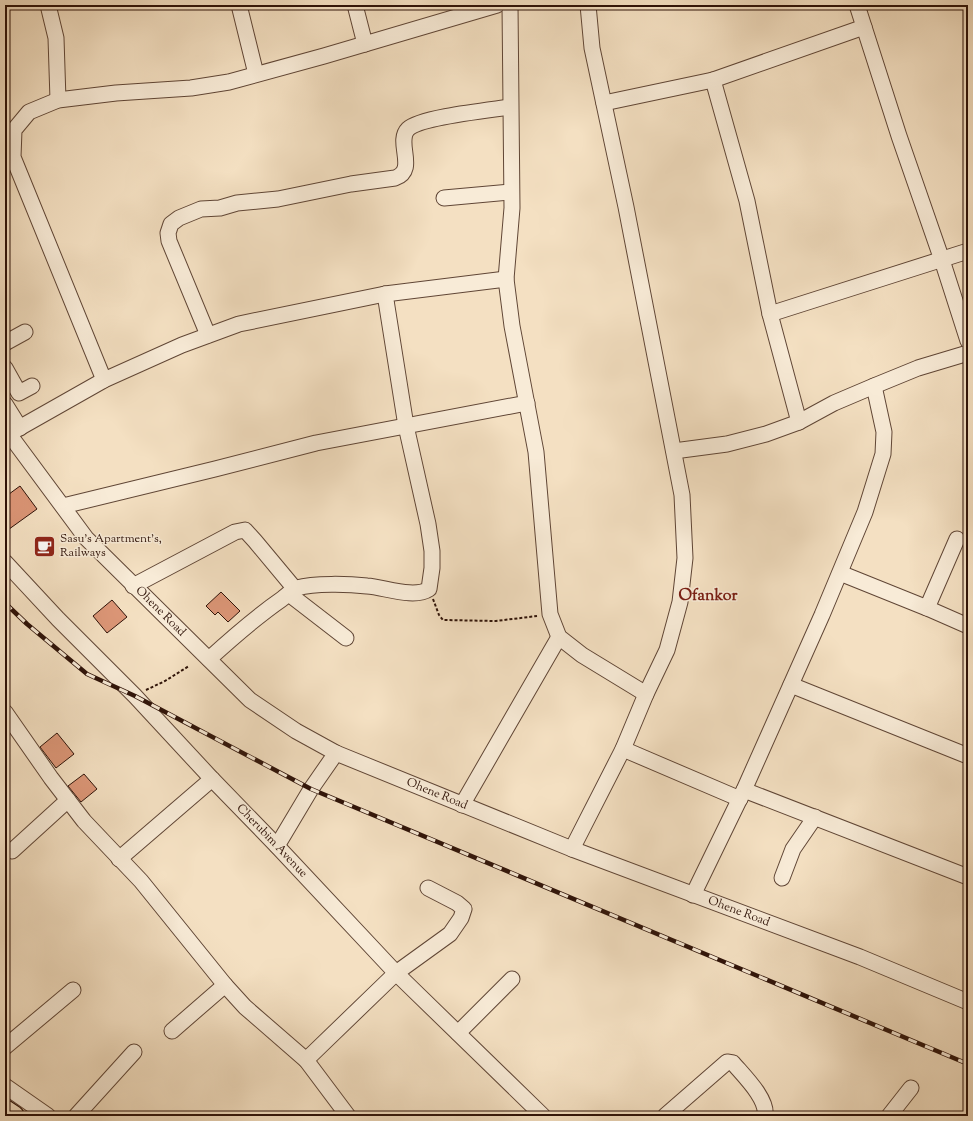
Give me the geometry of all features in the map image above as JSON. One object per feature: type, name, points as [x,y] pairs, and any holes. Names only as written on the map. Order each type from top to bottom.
[{"type":"main road","points":[[5,1110],[14,1116]]},
{"type":"street","points":[[48,5],[56,38],[58,100]]},
{"type":"street","points":[[239,5],[256,74]]},
{"type":"street","points":[[355,5],[365,44]]},
{"type":"street","points":[[104,380],[13,157],[14,130],[29,112],[58,100],[116,93],[191,88],[229,82],[497,5]]},
{"type":"street","points":[[510,5],[512,208],[506,279],[512,326],[536,452],[550,614],[559,637],[582,655],[646,694]]},
{"type":"street","points":[[572,849],[623,748],[667,650],[680,602],[685,550],[683,503],[674,450],[626,207],[592,48],[588,5]]},
{"type":"street","points":[[857,5],[899,136],[968,341]]},
{"type":"street","points":[[604,103],[713,80],[864,27]]},
{"type":"street","points":[[713,80],[747,201],[770,314],[799,422]]},
{"type":"street","points":[[208,335],[169,241],[168,233],[171,224],[179,218],[201,209],[220,208],[237,203],[278,199],[351,184],[395,178],[404,173],[406,166],[404,140],[405,133],[409,128],[430,119],[510,107]]},
{"type":"street","points":[[444,198],[512,192]]},
{"type":"street","points":[[770,314],[968,251]]},
{"type":"street","points":[[11,433],[104,380],[208,335],[238,324],[385,294],[506,279]]},
{"type":"street","points":[[208,659],[266,610],[292,591],[306,586],[366,586],[414,593],[424,592],[429,589],[432,568],[431,544],[428,524],[406,426],[385,294]]},
{"type":"street","points":[[5,343],[25,332]]},
{"type":"street","points":[[674,450],[727,444],[766,434],[799,422],[834,403],[918,368],[968,354]]},
{"type":"street","points":[[5,368],[26,389],[5,400]]},
{"type":"street","points":[[693,895],[742,794],[791,685],[865,512],[883,454],[884,432],[874,386]]},
{"type":"street","points":[[63,506],[316,443],[527,403]]},
{"type":"street","name":"Ohene Road","points":[[5,404],[11,433],[86,538],[250,700],[296,731],[336,753],[462,805],[572,849],[860,957],[968,1002]]},
{"type":"street","points":[[133,586],[235,532],[244,530],[255,541],[292,591],[346,638]]},
{"type":"street","points":[[927,608],[957,539]]},
{"type":"street","name":"Cherubim Avenue","points":[[5,562],[277,846],[396,974],[458,1033],[536,1114]]},
{"type":"street","points":[[840,573],[968,626]]},
{"type":"street","points":[[462,805],[559,637]]},
{"type":"street","points":[[791,685],[968,756]]},
{"type":"street","points":[[5,712],[84,822],[141,881],[244,1007],[306,1060],[348,1116]]},
{"type":"street","points":[[623,748],[742,794],[815,817],[968,877]]},
{"type":"street","points":[[277,846],[311,789],[336,753]]},
{"type":"street","points":[[119,858],[212,779]]},
{"type":"street","points":[[12,851],[68,800]]},
{"type":"street","points":[[782,878],[793,849],[815,817]]},
{"type":"street","points":[[306,1060],[396,974],[450,934],[461,918],[464,909],[428,888]]},
{"type":"street","points":[[458,1033],[512,979]]},
{"type":"street","points":[[172,1030],[225,985]]},
{"type":"street","points":[[5,1047],[73,990]]},
{"type":"street","points":[[76,1116],[134,1052]]},
{"type":"street","points":[[665,1116],[727,1062],[733,1063],[761,1097],[766,1109],[765,1116]]},
{"type":"street","points":[[5,1086],[48,1116]]},
{"type":"street","points":[[889,1116],[911,1088]]},
{"type":"path","points":[[429,589],[439,615],[443,620],[496,621],[550,614]]},
{"type":"path","points":[[134,696],[165,681],[189,666]]},
{"type":"building","points":[[20,486],[37,509],[5,532],[5,497]]},
{"type":"building","points":[[221,592],[240,611],[228,622],[218,612],[215,615],[206,606]]},
{"type":"building","points":[[112,600],[127,617],[107,633],[93,616]]},
{"type":"building","points":[[57,733],[74,754],[56,768],[40,747]]},
{"type":"building","points":[[84,774],[97,789],[81,802],[68,786]]},
{"type":"railway","points":[[5,603],[27,624],[87,674],[135,696],[311,789],[968,1064]]},
{"type":"place","name":"Sasu's Apartment's, Railways","points":[[44,546]]},
{"type":"district","name":"Ofankor","points":[[708,596]]}]
